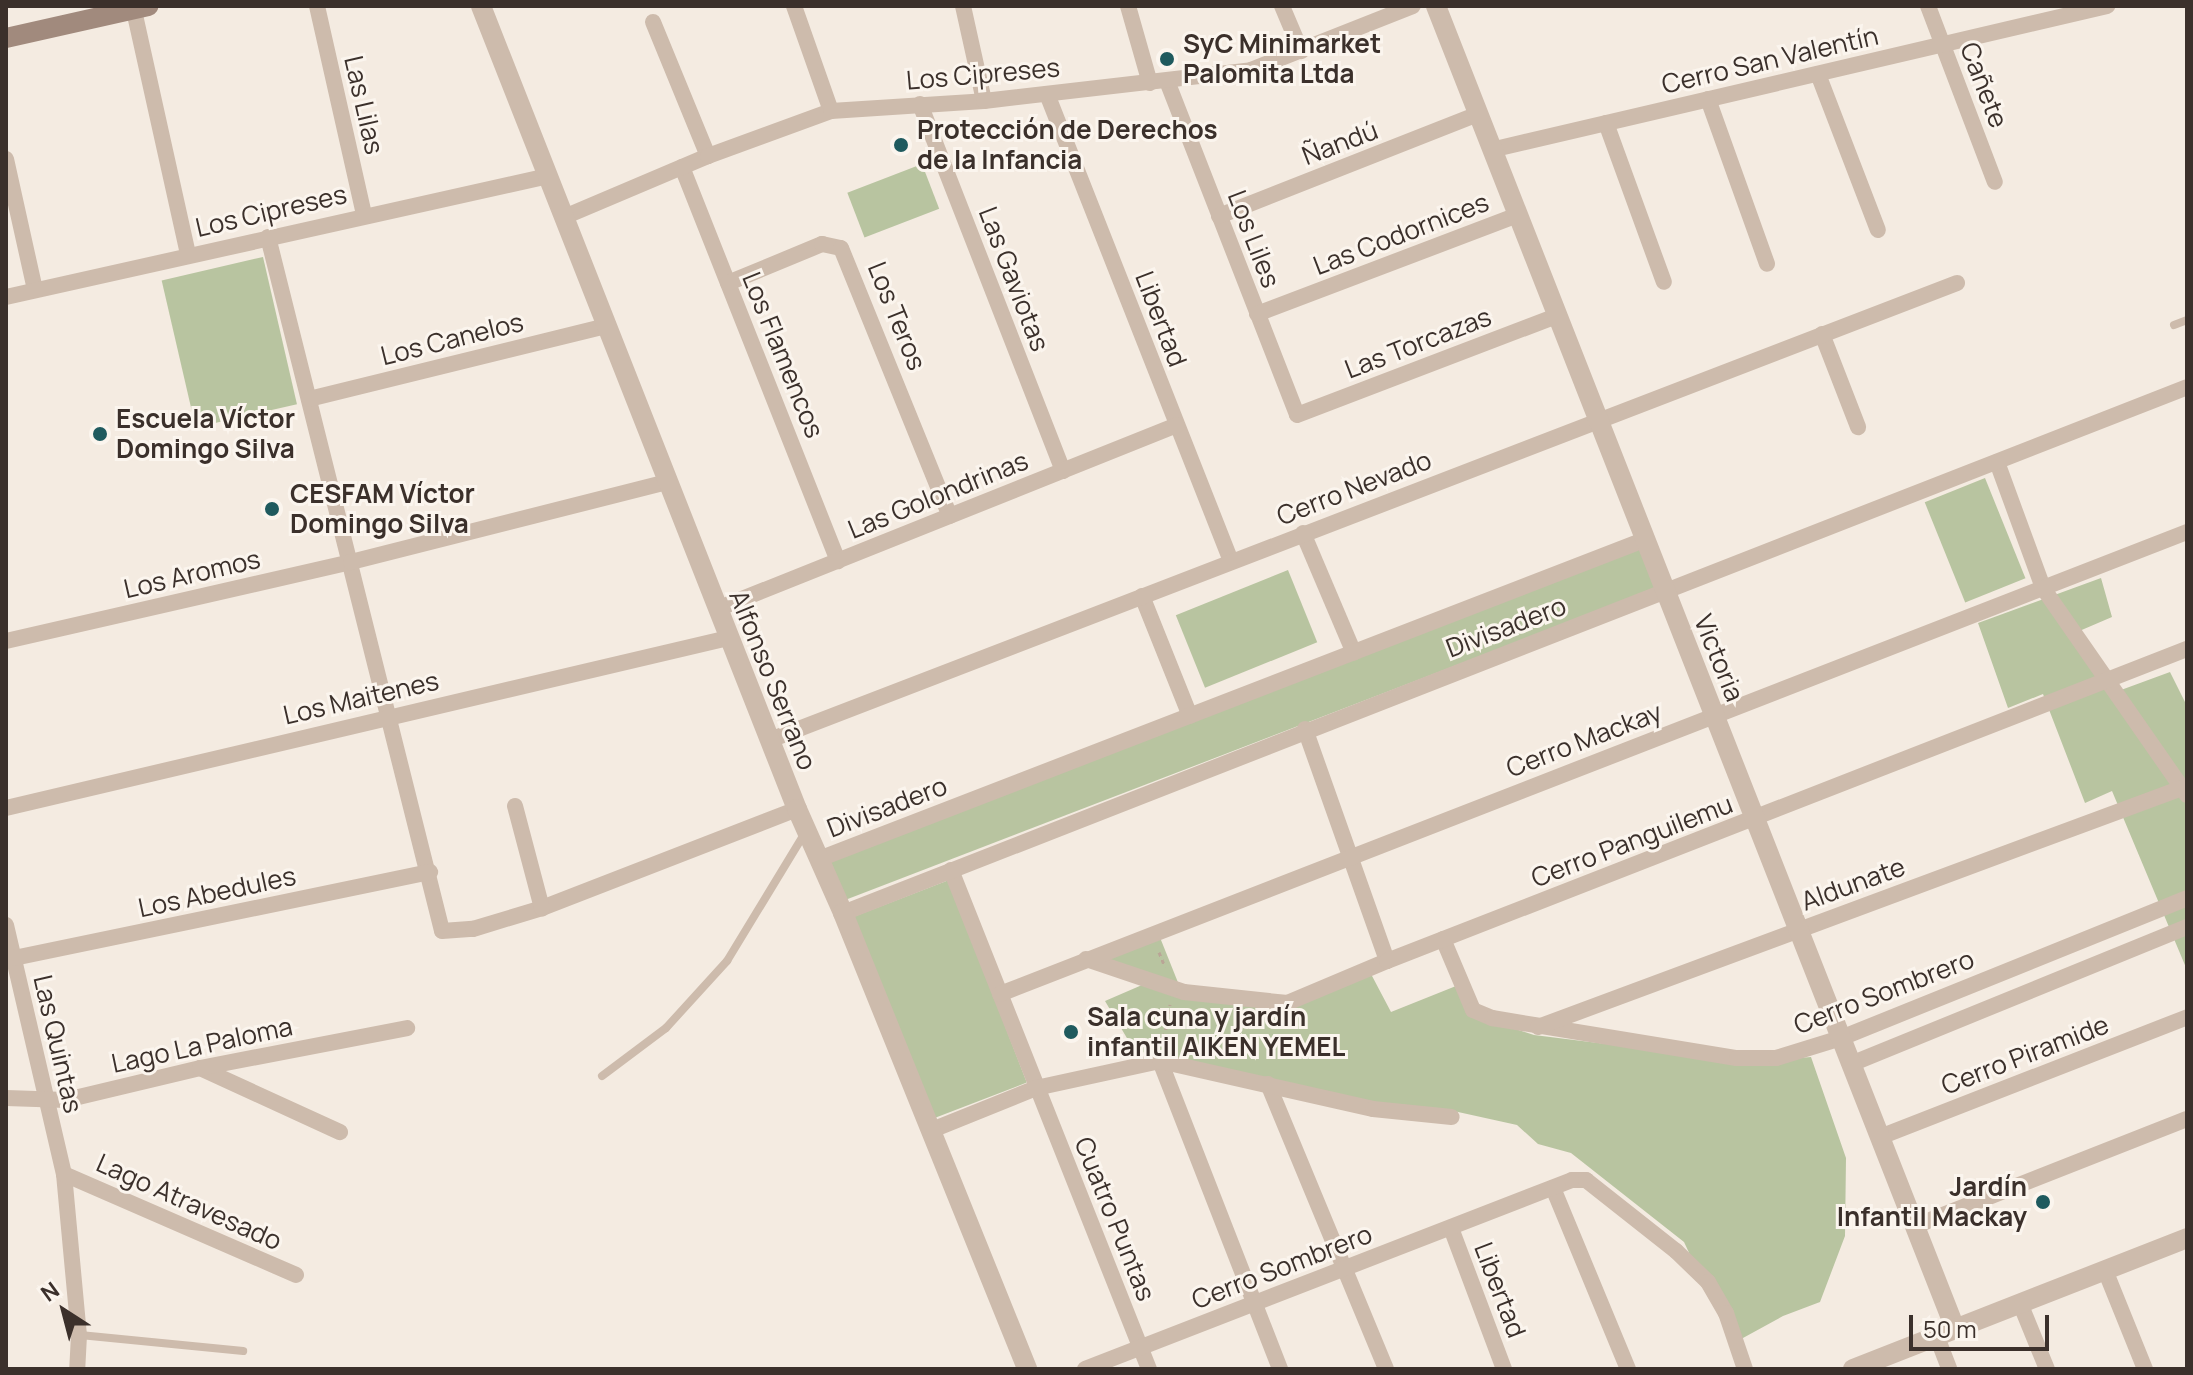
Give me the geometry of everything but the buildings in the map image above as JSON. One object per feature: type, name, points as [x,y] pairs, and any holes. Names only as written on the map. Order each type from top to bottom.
[{"type":"main road","points":[[6,38],[138,7]]},
{"type":"street","name":"Las Lilas","points":[[317,6],[364,214]]},
{"type":"street","name":"Alfonso Serrano","points":[[481,6],[728,638],[932,1130],[1027,1369]]},
{"type":"street","points":[[794,6],[831,111]]},
{"type":"street","points":[[963,6],[984,101]]},
{"type":"street","name":"Los Liles","points":[[1128,6],[1158,82],[1219,216],[1297,415]]},
{"type":"street","points":[[1282,6],[1301,51]]},
{"type":"street","name":"Los Cipreses","points":[[564,217],[708,156],[831,111],[984,101],[1251,70],[1413,6]]},
{"type":"street","name":"Victoria","points":[[1436,6],[1915,1226],[1946,1333],[1949,1369]]},
{"type":"street","name":"Cañete","points":[[1928,6],[1995,182]]},
{"type":"street","name":"Cerro San Valentín","points":[[1491,150],[2107,6]]},
{"type":"street","points":[[138,7],[188,255]]},
{"type":"street","points":[[653,22],[708,156]]},
{"type":"street","points":[[1818,74],[1878,230]]},
{"type":"street","name":"Libertad","points":[[1047,94],[1231,561]]},
{"type":"street","points":[[1708,99],[1767,264]]},
{"type":"street","name":"Las Gaviotas","points":[[920,104],[1063,471]]},
{"type":"street","name":"Ñandú","points":[[1219,216],[1478,114]]},
{"type":"street","points":[[1606,123],[1664,282]]},
{"type":"street","points":[[6,159],[35,290]]},
{"type":"street","name":"Los Flamencos","points":[[682,167],[838,561]]},
{"type":"street","name":"Los Cipreses","points":[[6,297],[364,214],[548,176]]},
{"type":"street","name":"Las Codornices","points":[[1257,314],[1517,215]]},
{"type":"street","points":[[268,237],[430,872]]},
{"type":"street","name":"Los Teros","points":[[728,283],[822,244],[841,248],[950,516]]},
{"type":"street","name":"Cerro Nevado","points":[[770,740],[1596,419],[1957,283]]},
{"type":"street","name":"Las Torcazas","points":[[1297,415],[1556,316]]},
{"type":"street","name":"Los Canelos","points":[[309,399],[606,326]]},
{"type":"street","points":[[1822,334],[1858,427]]},
{"type":"street","name":"Divisadero","points":[[843,913],[1305,729],[1665,592],[2187,387]]},
{"type":"street","name":"Las Golondrinas","points":[[717,609],[1177,425]]},
{"type":"street","points":[[1997,462],[2043,588],[2186,790]]},
{"type":"street","name":"Los Aromos","points":[[6,641],[351,562],[668,482]]},
{"type":"street","name":"Cerro Mackay","points":[[1000,994],[2187,532]]},
{"type":"street","points":[[1303,533],[1354,653]]},
{"type":"street","name":"Divisadero","points":[[819,859],[1644,540]]},
{"type":"street","points":[[1142,596],[1190,716]]},
{"type":"street","name":"Los Maitenes","points":[[6,808],[728,638]]},
{"type":"street","name":"Cerro Panguilemu","points":[[1086,959],[1184,992],[1287,1003],[1387,961],[2187,649]]},
{"type":"street","points":[[1305,729],[1387,961]]},
{"type":"street","name":"Aldunate","points":[[1536,1027],[2186,790]]},
{"type":"street","points":[[515,806],[542,908]]},
{"type":"street","name":"Divisadero","points":[[430,872],[442,931],[473,929],[542,908],[797,809]]},
{"type":"street","name":"Cuatro Puntas","points":[[951,870],[1149,1369]]},
{"type":"street","name":"Los Abedules","points":[[14,958],[430,872]]},
{"type":"street","name":"Cerro Sombrero","points":[[1443,939],[1473,1010],[1492,1018],[1737,1058],[1776,1058],[1841,1038],[2187,898]]},
{"type":"street","name":"Las Quintas","points":[[6,925],[14,958],[12,979],[47,1099],[64,1174],[79,1335],[77,1369]]},
{"type":"street","name":"Cerro Sombrero","points":[[1851,1064],[2187,927]]},
{"type":"street","name":"Cerro Piramide","points":[[1880,1137],[2187,1017]]},
{"type":"street","name":"Lago La Paloma","points":[[6,1098],[66,1100],[200,1068],[407,1028]]},
{"type":"street","points":[[932,1130],[1036,1088],[1160,1061],[1373,1109],[1452,1117]]},
{"type":"street","points":[[1160,1061],[1280,1369]]},
{"type":"street","points":[[200,1068],[340,1132]]},
{"type":"street","points":[[1268,1084],[1386,1369]]},
{"type":"street","points":[[1915,1226],[2187,1119]]},
{"type":"street","name":"Lago Atravesado","points":[[64,1174],[296,1275]]},
{"type":"street","name":"Cerro Sombrero","points":[[1085,1369],[1572,1180],[1586,1180],[1676,1251],[1708,1282],[1726,1313],[1745,1369]]},
{"type":"street","points":[[1553,1188],[1628,1369]]},
{"type":"street","name":"Libertad","points":[[1451,1228],[1504,1369]]},
{"type":"street","points":[[1865,1367],[2187,1238]]},
{"type":"street","points":[[2105,1270],[2145,1369]]},
{"type":"street","points":[[2020,1303],[2047,1369]]},
{"type":"lane","points":[[2174,325],[2187,320]]},
{"type":"lane","points":[[602,1076],[666,1028],[727,961],[806,831]]},
{"type":"lane","points":[[79,1335],[243,1351]]},
{"type":"green space","points":[[922,164],[939,209],[865,237],[847,193]]},
{"type":"green space","points":[[263,257],[297,404],[196,428],[162,280]]},
{"type":"green space","points":[[1985,478],[2025,578],[1965,602],[1925,502]]},
{"type":"green space","points":[[1639,547],[1655,589],[844,900],[828,858]]},
{"type":"green space","points":[[1288,570],[1317,642],[1205,688],[1176,615]]},
{"type":"green space","points":[[2101,578],[2112,617],[2077,632],[2121,690],[2170,672],[2187,706],[2187,970],[2112,791],[2085,803],[2043,694],[2008,708],[1978,623]]},
{"type":"green space","points":[[949,880],[1027,1083],[929,1120],[851,918]]},
{"type":"green space","points":[[1159,935],[1179,985],[1101,959]]},
{"type":"green space","points":[[1371,974],[1391,1012],[1456,986],[1470,1014],[1534,1035],[1751,1062],[1811,1057],[1846,1158],[1845,1236],[1820,1302],[1783,1316],[1732,1344],[1684,1242],[1571,1153],[1538,1144],[1517,1125],[1449,1110],[1356,1103],[1134,1050],[1105,1001],[1142,985],[1283,1009]]},
{"type":"place","name":"SyC Minimarket Palomita Ltda","points":[[1167,59]]},
{"type":"place","name":"Protección de Derechos de la Infancia","points":[[901,145]]},
{"type":"place","name":"Escuela Víctor Domingo Silva","points":[[100,434]]},
{"type":"place","name":"CESFAM Víctor Domingo Silva","points":[[272,509]]},
{"type":"place","name":"Sala cuna y jardín infantil AIKEN YEMEL","points":[[1071,1032]]},
{"type":"place","name":"Jardín Infantil Mackay","points":[[2043,1202]]}]
